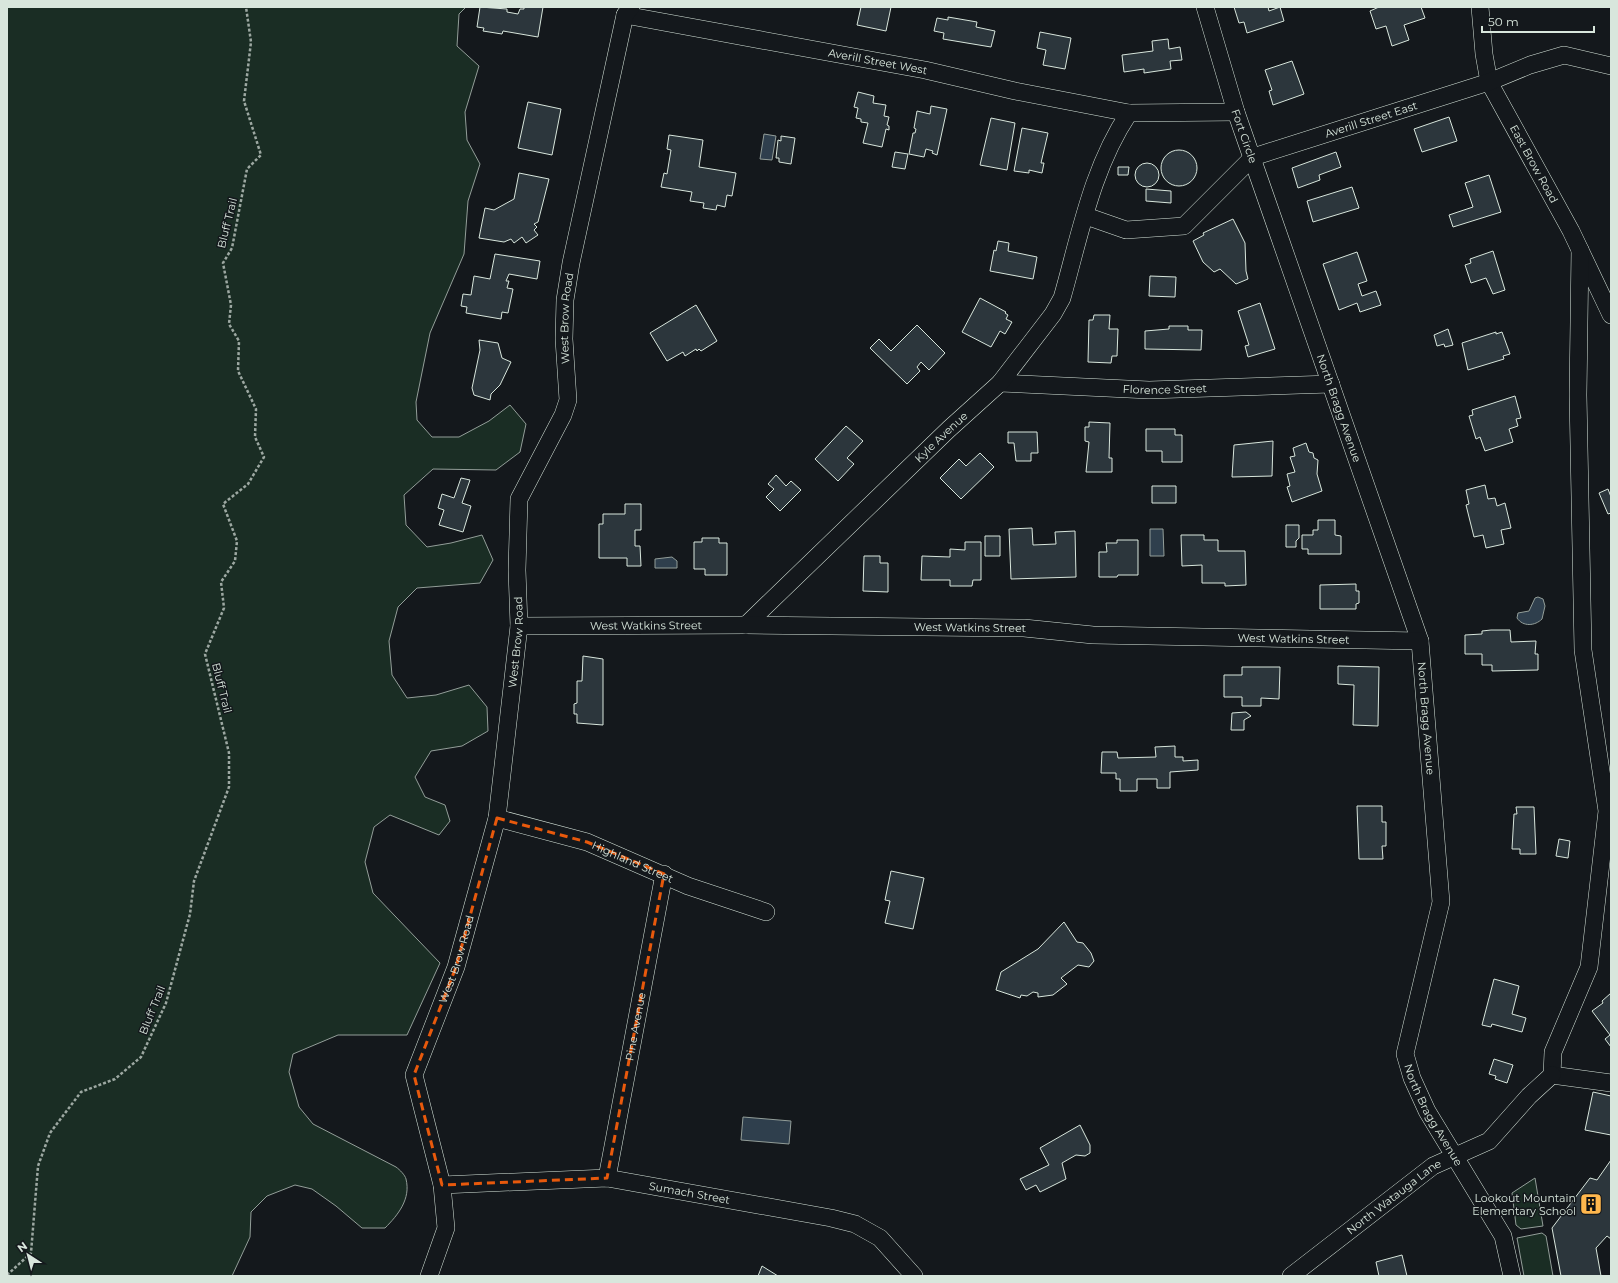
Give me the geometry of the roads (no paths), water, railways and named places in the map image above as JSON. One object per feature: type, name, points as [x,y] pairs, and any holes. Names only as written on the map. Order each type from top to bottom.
[{"type":"street","points":[[1205,7],[1236,112]]},
{"type":"street","name":"East Brow Road","points":[[1480,7],[1484,54],[1489,82],[1571,231],[1611,315]]},
{"type":"street","name":"Averill Street West","points":[[628,11],[926,70],[1015,91],[1129,113]]},
{"type":"street","name":"West Brow Road","points":[[429,1276],[446,1228],[442,1185],[414,1075],[456,967],[497,818],[519,626],[517,570],[519,499],[564,415],[568,400],[564,338],[565,300],[570,270],[628,11]]},
{"type":"street","name":"Averill Street East","points":[[1253,157],[1489,82],[1530,65],[1564,55],[1611,66]]},
{"type":"street","name":"Fort Circle","points":[[1086,216],[1126,230],[1184,226],[1253,157],[1236,112],[1129,113]]},
{"type":"street","points":[[1086,216],[1105,156],[1114,136],[1129,113]]},
{"type":"street","name":"North Bragg Avenue","points":[[1253,157],[1420,641],[1441,902],[1405,1054],[1417,1092],[1503,1236],[1512,1276]]},
{"type":"street","name":"Kyle Avenue","points":[[746,625],[949,429],[1000,382],[1053,314],[1062,298],[1086,216]]},
{"type":"street","points":[[1580,250],[1578,395],[1583,650],[1607,811],[1589,967],[1553,1052],[1552,1075],[1611,1083]]},
{"type":"street","name":"Florence Street","points":[[1000,382],[1150,390],[1331,384]]},
{"type":"street","name":"West Watkins Street","points":[[519,626],[746,625],[1024,628],[1093,634],[1420,641]]},
{"type":"street","name":"Highland Street","points":[[497,818],[587,842],[638,866],[664,874],[688,886],[766,912]]},
{"type":"street","name":"Pine Avenue","points":[[607,1178],[664,874]]},
{"type":"street","name":"North Watauga Lane","points":[[1291,1276],[1433,1166],[1489,1141],[1529,1096],[1552,1075]]},
{"type":"street","name":"Sumach Street","points":[[442,1185],[607,1178],[854,1224],[880,1238],[914,1276]]},
{"type":"water","points":[[764,134],[776,136],[772,160],[760,159]]},
{"type":"water","points":[[1150,529],[1163,529],[1164,556],[1150,556]]},
{"type":"water","points":[[672,557],[677,561],[677,568],[655,568],[655,559]]},
{"type":"water","points":[[1538,597],[1543,599],[1545,606],[1542,619],[1533,624],[1522,623],[1517,618],[1518,613],[1529,611],[1535,598]]},
{"type":"water","points":[[743,1117],[791,1121],[789,1144],[741,1140]]},
{"type":"place","name":"Lookout Mountain Elementary School","points":[[1591,1204]]}]
